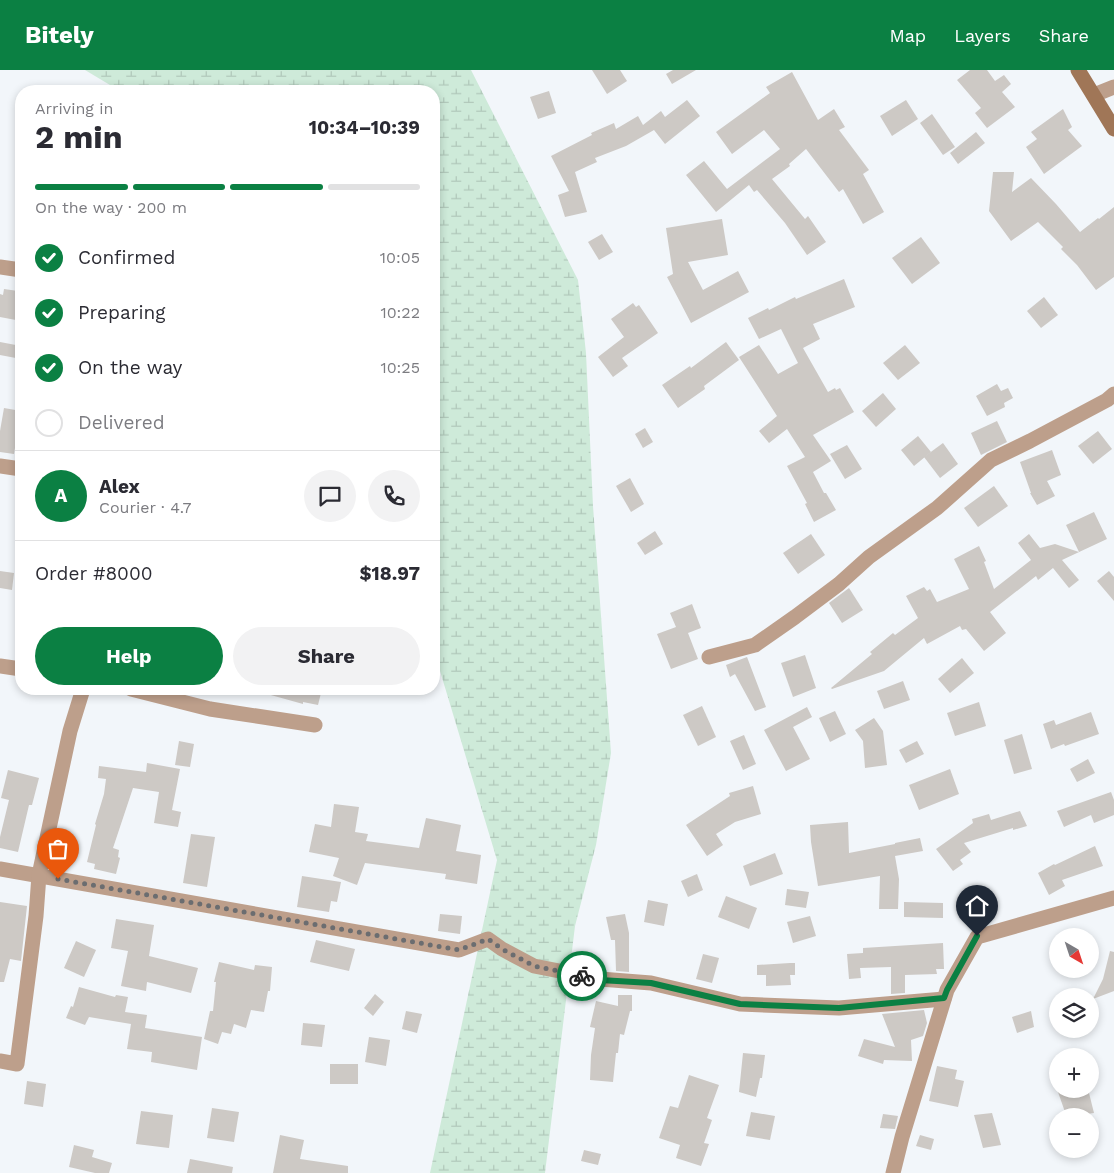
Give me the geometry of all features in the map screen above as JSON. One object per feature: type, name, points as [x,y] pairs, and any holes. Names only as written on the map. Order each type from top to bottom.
[{"type":"street","points":[[1078,70],[1114,128]]},
{"type":"street","points":[[1094,95],[1114,87]]},
{"type":"street","points":[[0,267],[15,269]]},
{"type":"street","points":[[709,657],[755,645],[839,584],[870,557],[937,508],[991,460],[1107,400],[1114,394]]},
{"type":"street","points":[[0,466],[15,469]]},
{"type":"street","points":[[0,666],[15,667]]},
{"type":"street","points":[[0,1061],[17,1064],[36,916],[39,875],[70,731],[81,695]]},
{"type":"street","points":[[155,695],[210,709],[315,725]]},
{"type":"street","points":[[0,869],[459,950],[488,939],[502,949],[534,966],[600,980],[651,983],[740,1004],[839,1008],[944,998]]},
{"type":"street","points":[[893,1173],[944,998],[977,936],[1114,898]]},
{"type":"green space","points":[[85,70],[471,70],[578,280],[586,353],[593,506],[611,753],[596,845],[575,926],[545,1173],[430,1173],[497,860],[440,671],[440,85],[110,85]]},
{"type":"building","points":[[592,70],[620,70],[627,81],[607,94]]},
{"type":"building","points":[[673,70],[696,70],[672,84],[666,74]]},
{"type":"building","points":[[970,70],[987,70],[995,81],[1004,75],[1011,84],[1002,92],[1015,107],[987,128],[975,113],[981,108],[957,80]]},
{"type":"building","points":[[792,72],[818,120],[834,109],[845,127],[839,130],[869,170],[863,174],[884,212],[863,224],[843,189],[839,192],[806,149],[789,164],[790,166],[772,179],[805,219],[808,216],[826,242],[807,255],[785,223],[757,190],[754,192],[749,185],[716,212],[686,175],[704,161],[727,189],[780,149],[764,130],[732,154],[716,132],[770,93],[766,87]]},
{"type":"building","points":[[549,91],[556,113],[538,119],[530,97]]},
{"type":"building","points":[[687,100],[700,116],[665,144],[654,130],[626,146],[595,158],[597,162],[575,172],[587,212],[565,217],[558,195],[569,191],[551,156],[592,135],[591,133],[614,123],[616,129],[638,116],[643,125],[661,111],[665,117]]},
{"type":"building","points":[[906,100],[918,119],[892,136],[880,116]]},
{"type":"building","points":[[1063,109],[1072,127],[1068,130],[1082,146],[1044,174],[1026,147],[1037,139],[1031,132]]},
{"type":"building","points":[[932,114],[955,147],[943,155],[920,123]]},
{"type":"building","points":[[976,132],[985,143],[958,164],[950,153]]},
{"type":"building","points":[[993,172],[1014,172],[1012,192],[1031,178],[1080,232],[1114,207],[1114,277],[1096,290],[1077,265],[1061,249],[1063,247],[1038,222],[1011,241],[989,211]]},
{"type":"building","points":[[722,219],[728,255],[688,262],[703,290],[738,271],[749,292],[691,323],[667,277],[673,274],[666,228]]},
{"type":"building","points":[[602,234],[613,252],[599,260],[588,242]]},
{"type":"building","points":[[921,237],[940,263],[912,284],[892,258]]},
{"type":"building","points":[[844,279],[855,307],[813,324],[820,339],[803,348],[828,392],[835,388],[836,390],[840,388],[854,412],[813,435],[831,461],[813,472],[836,510],[814,522],[805,504],[807,503],[787,466],[805,457],[787,429],[769,443],[759,431],[777,416],[739,357],[759,345],[778,374],[798,363],[781,329],[759,339],[748,318],[795,297],[796,299]]},
{"type":"building","points":[[4,289],[15,291],[15,320],[0,317],[0,294],[3,295]]},
{"type":"building","points":[[1044,297],[1058,315],[1041,328],[1027,311]]},
{"type":"building","points":[[633,303],[636,307],[639,305],[658,333],[622,358],[628,366],[613,377],[598,357],[624,337],[611,319]]},
{"type":"building","points":[[0,342],[15,345],[15,358],[0,355]]},
{"type":"building","points":[[726,342],[739,360],[704,386],[705,389],[678,408],[662,385],[690,366],[691,368]]},
{"type":"building","points":[[905,345],[920,363],[898,380],[883,363]]},
{"type":"building","points":[[997,384],[1001,391],[1008,388],[1013,398],[1004,403],[1005,407],[987,416],[976,396]]},
{"type":"building","points":[[883,393],[896,409],[876,427],[862,411]]},
{"type":"building","points":[[4,408],[15,410],[14,454],[0,452],[0,431]]},
{"type":"building","points":[[997,421],[1007,442],[981,455],[971,433]]},
{"type":"building","points":[[645,428],[653,442],[643,448],[635,434]]},
{"type":"building","points":[[1098,431],[1112,449],[1093,464],[1078,446]]},
{"type":"building","points":[[918,436],[931,452],[914,466],[901,450]]},
{"type":"building","points":[[943,443],[958,464],[940,478],[924,457]]},
{"type":"building","points":[[847,445],[862,469],[845,479],[830,454]]},
{"type":"building","points":[[1052,450],[1061,475],[1047,481],[1055,496],[1037,505],[1030,493],[1020,462]]},
{"type":"building","points":[[630,478],[644,504],[631,512],[616,486]]},
{"type":"building","points":[[994,486],[1008,506],[978,527],[964,508]]},
{"type":"building","points":[[1094,512],[1107,539],[1062,560],[1079,580],[1069,588],[1053,568],[1038,580],[1036,576],[990,612],[1006,633],[984,651],[966,629],[962,630],[960,626],[927,644],[924,638],[884,671],[831,688],[872,654],[870,652],[893,633],[895,635],[918,618],[906,596],[924,587],[927,591],[930,589],[937,602],[969,589],[954,559],[979,546],[986,561],[984,562],[994,589],[1031,560],[1018,543],[1029,534],[1040,548],[1055,544],[1079,552],[1066,525]]},
{"type":"building","points":[[655,531],[663,544],[645,555],[637,543]]},
{"type":"building","points":[[811,534],[825,555],[798,574],[783,553]]},
{"type":"building","points":[[0,571],[14,573],[12,590],[0,588]]},
{"type":"building","points":[[1109,571],[1114,577],[1114,601],[1097,581]]},
{"type":"building","points":[[849,588],[863,610],[842,623],[829,603]]},
{"type":"building","points":[[692,604],[701,628],[688,633],[698,659],[671,669],[657,634],[676,627],[670,613]]},
{"type":"building","points":[[805,655],[816,688],[793,697],[781,663]]},
{"type":"building","points":[[747,657],[766,707],[755,711],[735,674],[730,677],[726,665]]},
{"type":"building","points":[[962,658],[974,673],[950,693],[938,679]]},
{"type":"building","points":[[903,681],[910,700],[884,709],[877,691]]},
{"type":"building","points":[[271,695],[320,695],[318,705],[303,702],[303,704]]},
{"type":"building","points":[[979,702],[986,726],[955,736],[947,713]]},
{"type":"building","points":[[702,706],[716,737],[698,746],[683,715]]},
{"type":"building","points":[[807,707],[812,717],[793,727],[810,759],[786,771],[764,730]]},
{"type":"building","points":[[835,711],[846,734],[830,742],[819,718]]},
{"type":"building","points":[[1091,712],[1099,734],[1051,749],[1043,724],[1054,720],[1056,725]]},
{"type":"building","points":[[874,718],[883,731],[887,765],[865,768],[863,741],[855,730]]},
{"type":"building","points":[[1022,734],[1032,769],[1014,774],[1004,740]]},
{"type":"building","points":[[744,735],[756,764],[743,770],[730,741]]},
{"type":"building","points":[[179,741],[194,744],[190,767],[175,765]]},
{"type":"building","points":[[917,741],[924,754],[906,763],[899,750]]},
{"type":"building","points":[[1088,759],[1095,773],[1077,782],[1070,769]]},
{"type":"building","points":[[147,763],[180,769],[172,810],[181,812],[178,827],[154,823],[159,792],[133,788],[113,848],[119,850],[118,857],[120,858],[116,874],[94,869],[95,864],[87,862],[106,779],[98,778],[99,766],[146,772]]},
{"type":"building","points":[[950,769],[959,794],[919,810],[909,785]]},
{"type":"building","points":[[8,770],[39,778],[32,805],[29,805],[18,852],[0,848],[0,837],[9,800],[1,798]]},
{"type":"building","points":[[753,786],[761,814],[735,822],[716,834],[723,845],[707,856],[686,825],[730,796],[729,793]]},
{"type":"building","points":[[1111,792],[1114,800],[1114,815],[1094,823],[1091,815],[1064,827],[1057,811]]},
{"type":"building","points":[[334,804],[359,807],[355,832],[368,834],[366,841],[419,848],[426,818],[461,825],[456,851],[481,855],[477,884],[445,879],[446,874],[365,863],[357,885],[333,876],[339,858],[309,852],[315,824],[331,827]]},
{"type":"building","points":[[1020,811],[1027,826],[1013,830],[1013,828],[964,843],[971,852],[960,860],[963,864],[953,871],[936,849],[973,823],[972,819],[989,814],[991,820]]},
{"type":"building","points":[[848,822],[849,853],[920,838],[923,851],[895,856],[899,879],[898,909],[879,909],[880,876],[818,886],[810,825]]},
{"type":"building","points":[[191,834],[215,837],[207,887],[183,883]]},
{"type":"building","points":[[1095,846],[1103,866],[1062,880],[1065,886],[1049,895],[1038,873]]},
{"type":"building","points":[[775,853],[783,874],[750,886],[743,866]]},
{"type":"building","points":[[697,874],[703,890],[688,897],[681,881]]},
{"type":"building","points":[[302,876],[341,882],[337,902],[331,901],[329,912],[297,907]]},
{"type":"building","points":[[787,889],[809,892],[806,908],[785,905]]},
{"type":"building","points":[[726,896],[757,908],[749,929],[718,917]]},
{"type":"building","points":[[648,900],[668,904],[664,926],[644,922]]},
{"type":"building","points":[[0,902],[27,906],[21,961],[10,959],[4,982],[0,982]]},
{"type":"building","points":[[904,902],[943,903],[943,918],[904,917]]},
{"type":"building","points":[[440,914],[462,916],[460,934],[438,931]]},
{"type":"building","points":[[625,914],[629,933],[629,972],[616,971],[615,940],[611,940],[606,917]]},
{"type":"building","points":[[810,916],[816,936],[793,943],[787,922]]},
{"type":"building","points":[[116,919],[154,925],[149,956],[198,968],[191,993],[147,982],[146,991],[121,986],[128,951],[111,948]]},
{"type":"building","points":[[316,940],[355,949],[349,971],[310,962]]},
{"type":"building","points":[[76,941],[96,950],[84,977],[64,968]]},
{"type":"building","points":[[943,943],[944,969],[936,969],[937,974],[905,975],[905,993],[891,994],[891,967],[860,968],[861,978],[849,979],[847,954],[863,953],[863,948]]},
{"type":"building","points":[[1110,951],[1114,952],[1114,991],[1099,997],[1098,988],[1103,979]]},
{"type":"building","points":[[703,954],[719,958],[712,983],[696,979]]},
{"type":"building","points":[[219,962],[254,970],[255,965],[272,967],[270,991],[268,991],[264,1012],[251,1010],[246,1028],[234,1024],[231,1034],[222,1032],[218,1044],[204,1039],[210,1011],[213,1011],[216,982],[214,982]]},
{"type":"building","points":[[795,963],[795,975],[790,975],[791,985],[766,986],[766,975],[757,975],[757,965]]},
{"type":"building","points":[[79,987],[115,997],[116,995],[128,997],[125,1012],[147,1015],[145,1028],[202,1037],[197,1070],[151,1062],[152,1052],[127,1049],[131,1024],[89,1017],[85,1025],[66,1018],[71,1006],[73,1007]]},
{"type":"building","points":[[375,994],[384,1002],[373,1016],[364,1008]]},
{"type":"building","points":[[618,995],[632,995],[632,1011],[630,1011],[624,1035],[620,1034],[613,1082],[590,1080],[595,1028],[590,1027],[596,1001],[618,1006]]},
{"type":"building","points":[[924,1010],[927,1023],[923,1036],[911,1040],[912,1061],[884,1060],[883,1064],[858,1056],[864,1039],[895,1047],[882,1014]]},
{"type":"building","points":[[406,1011],[422,1014],[417,1033],[402,1029]]},
{"type":"building","points":[[1031,1011],[1034,1027],[1017,1033],[1012,1017]]},
{"type":"building","points":[[303,1023],[325,1025],[322,1047],[301,1045]]},
{"type":"building","points":[[369,1037],[390,1040],[386,1066],[365,1062]]},
{"type":"building","points":[[743,1053],[765,1055],[762,1078],[760,1078],[756,1097],[739,1092]]},
{"type":"building","points":[[330,1064],[358,1064],[358,1084],[330,1084]]},
{"type":"building","points":[[937,1066],[957,1070],[955,1079],[964,1081],[958,1107],[929,1101]]},
{"type":"building","points":[[689,1075],[719,1085],[707,1118],[712,1120],[704,1143],[709,1144],[701,1166],[676,1158],[680,1145],[659,1138],[670,1106],[678,1108]]},
{"type":"building","points":[[27,1081],[46,1084],[43,1107],[24,1104]]},
{"type":"building","points":[[1060,1098],[1090,1098],[1093,1108],[1064,1108]]},
{"type":"building","points":[[212,1108],[239,1112],[234,1142],[207,1138]]},
{"type":"building","points":[[141,1111],[173,1115],[169,1148],[136,1144]]},
{"type":"building","points":[[751,1112],[775,1116],[770,1140],[746,1136]]},
{"type":"building","points":[[992,1113],[1001,1145],[983,1148],[974,1115]]},
{"type":"building","points":[[883,1114],[898,1116],[895,1129],[880,1128]]},
{"type":"building","points":[[280,1135],[304,1140],[300,1159],[348,1166],[348,1173],[273,1173]]},
{"type":"building","points":[[920,1135],[934,1139],[931,1150],[916,1146]]},
{"type":"building","points":[[74,1145],[94,1150],[92,1157],[112,1163],[109,1173],[95,1173],[69,1167]]},
{"type":"building","points":[[584,1150],[601,1154],[598,1165],[581,1161]]},
{"type":"building","points":[[190,1159],[233,1167],[232,1173],[187,1173]]},
{"type":"way so far","points":[[58,879],[459,950],[488,939],[502,949],[534,966],[582,976]]},
{"type":"route","points":[[582,976],[600,980],[651,983],[740,1004],[839,1008],[944,998],[977,936]]}]
